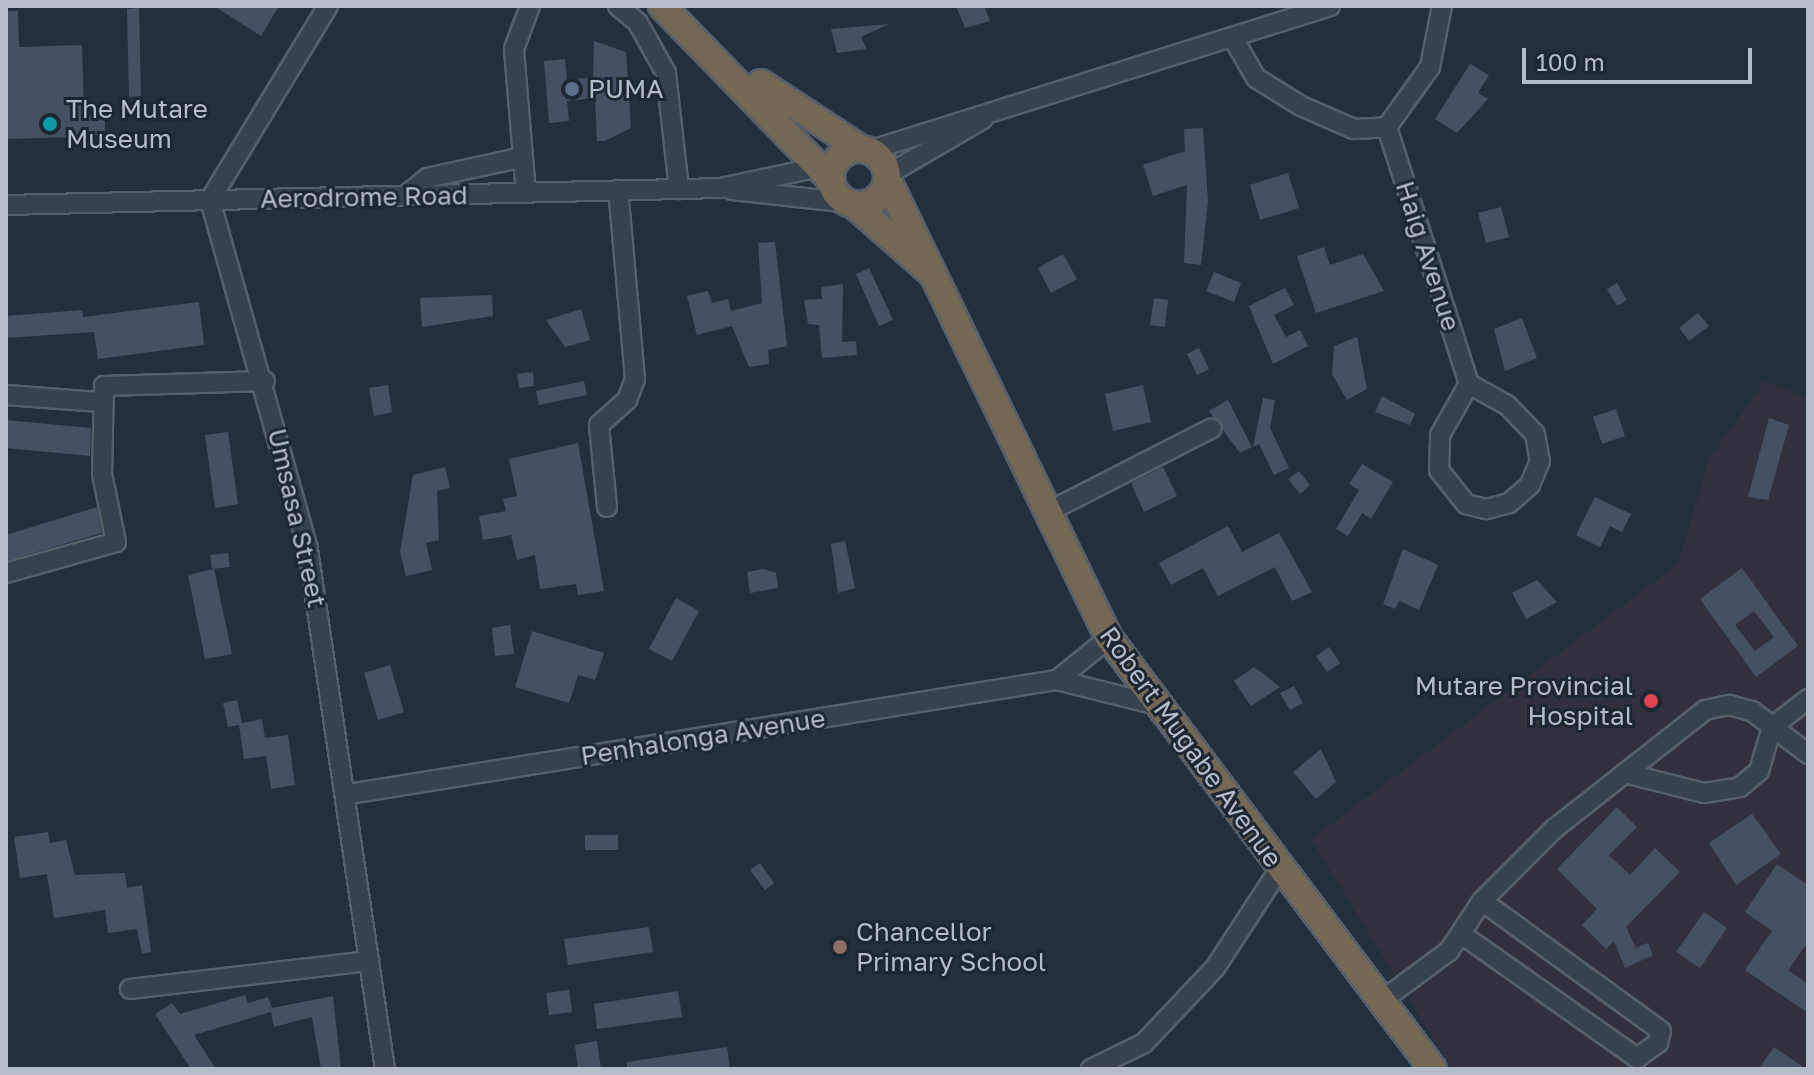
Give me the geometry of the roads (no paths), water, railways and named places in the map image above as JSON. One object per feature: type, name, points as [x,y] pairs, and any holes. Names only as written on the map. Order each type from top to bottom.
[{"type":"highway","points":[[662,6],[829,171],[864,150],[774,94],[680,6]]},
{"type":"highway","name":"Robert Mugabe Avenue","points":[[864,150],[887,177],[928,270],[1109,638],[1153,704],[1433,1069]]},
{"type":"highway","name":"Robert Mugabe Avenue","points":[[829,171],[852,204],[928,270]]},
{"type":"highway","points":[[852,204],[879,196],[887,177]]},
{"type":"street","points":[[210,200],[328,6]]},
{"type":"street","points":[[526,193],[514,49],[530,6]]},
{"type":"street","points":[[618,6],[638,23],[666,73],[679,189]]},
{"type":"street","points":[[864,150],[1028,96],[1233,38],[1330,6]]},
{"type":"street","points":[[1233,38],[1256,78],[1301,106],[1354,129],[1387,127],[1430,67],[1441,39],[1442,6]]},
{"type":"street","points":[[887,177],[1028,96]]},
{"type":"street","name":"Haig Avenue","points":[[1387,127],[1469,384]]},
{"type":"street","points":[[405,196],[427,178],[523,157]]},
{"type":"street","name":"Aerodrome Road","points":[[6,205],[721,188],[829,171]]},
{"type":"street","name":"Aerodrome Road","points":[[721,188],[852,204]]},
{"type":"street","points":[[607,507],[599,425],[627,400],[635,379],[618,190]]},
{"type":"street","name":"Umsasa Street","points":[[210,200],[265,381],[308,549],[349,794],[385,1069]]},
{"type":"street","points":[[6,573],[116,542],[102,474],[99,402],[111,382],[265,381]]},
{"type":"street","points":[[1469,384],[1525,419],[1540,461],[1530,485],[1509,503],[1486,509],[1466,504],[1439,470],[1440,435],[1469,384]]},
{"type":"street","points":[[6,395],[99,402]]},
{"type":"street","points":[[1046,513],[1212,428]]},
{"type":"street","name":"Penhalonga Avenue","points":[[1057,680],[1109,638]]},
{"type":"street","name":"Penhalonga Avenue","points":[[349,794],[1057,680],[1153,704]]},
{"type":"street","points":[[1625,773],[1704,793],[1740,787],[1759,771],[1772,727],[1808,699]]},
{"type":"street","points":[[1380,1002],[1464,936],[1482,901],[1554,829],[1705,710],[1729,705],[1772,727],[1808,754]]},
{"type":"street","points":[[1091,1069],[1144,1043],[1215,968],[1279,870]]},
{"type":"street","points":[[1464,936],[1637,1058],[1658,1043],[1661,1031],[1482,901]]},
{"type":"street","points":[[130,989],[369,961]]},
{"type":"place","name":"PUMA","points":[[572,89]]},
{"type":"place","name":"The Mutare Museum","points":[[50,124]]},
{"type":"place","name":"Mutare Provincial Hospital","points":[[1651,701]]},
{"type":"place","name":"Chancellor Primary School","points":[[840,947]]}]
